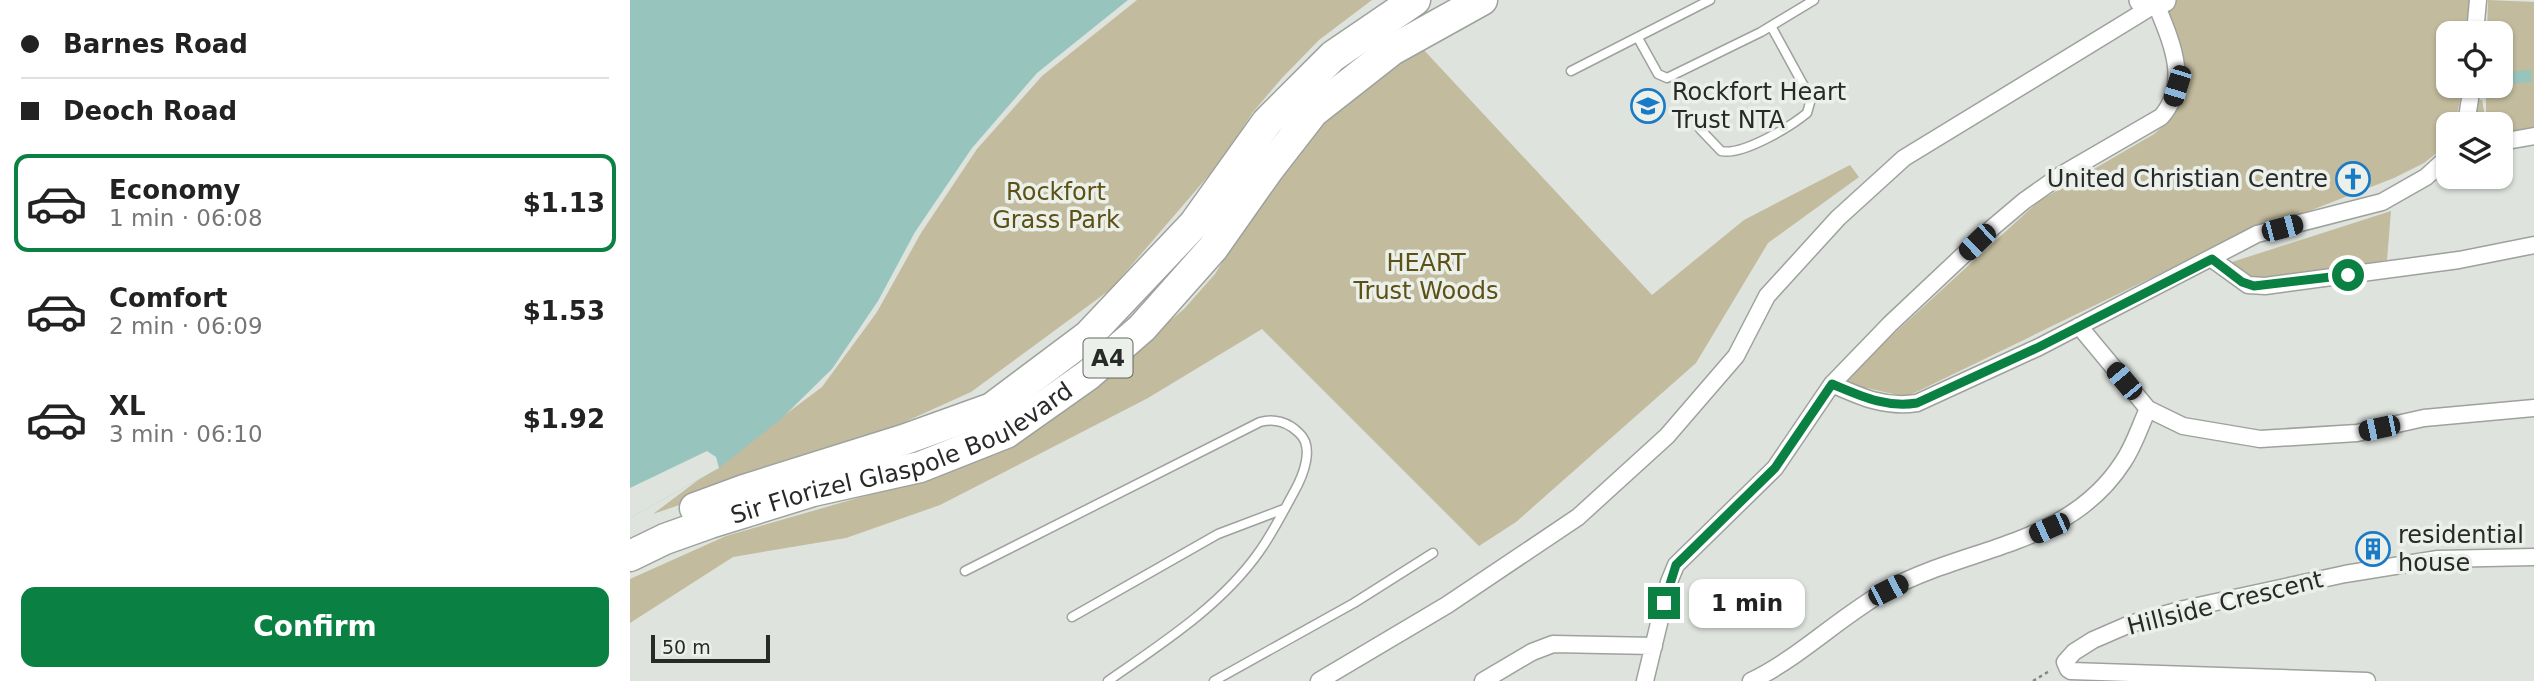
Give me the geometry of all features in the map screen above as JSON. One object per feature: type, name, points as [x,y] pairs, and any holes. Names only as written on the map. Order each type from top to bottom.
[{"type":"highway","name":"Sir Florizel Glaspole Boulevard","points":[[630,535],[650,524],[744,490],[903,440],[992,408],[1088,335],[1194,224],[1267,122],[1333,56],[1415,0]]},
{"type":"highway","name":"Sir Florizel Glaspole Boulevard","points":[[630,556],[665,539],[709,523],[813,491],[920,467],[1006,433],[1088,375],[1142,328],[1213,248],[1313,112],[1392,50],[1482,0]]},
{"type":"street","points":[[2476,21],[2478,0]]},
{"type":"street","points":[[1319,681],[1447,605],[1588,509],[1667,436],[1735,356],[1767,296],[1838,218],[1903,158],[2154,1],[2174,50],[2177,86],[2172,105],[2161,117],[2061,175],[2024,201],[1909,306],[1832,384],[1775,468],[1676,565],[1645,681]]},
{"type":"street","points":[[2513,140],[2534,136]]},
{"type":"street","points":[[1832,384],[1871,401],[1897,406],[1917,403],[2039,347],[2257,234],[2382,202],[2426,177],[2436,168]]},
{"type":"street","points":[[2212,259],[2248,285],[2265,286],[2459,260],[2534,245]]},
{"type":"street","points":[[2079,326],[2148,409],[2183,426],[2260,439],[2357,433],[2424,418],[2534,408]]},
{"type":"street","points":[[1751,681],[1796,654],[1854,611],[1917,575],[2019,541],[2066,519],[2104,487],[2124,461],[2148,409]]},
{"type":"street","name":"Hillside Crescent","points":[[2367,681],[2071,671],[2065,662],[2074,652],[2093,640],[2130,624],[2184,609],[2345,574],[2438,559],[2534,556]]},
{"type":"street","points":[[1483,681],[1532,652],[1553,644],[1654,646]]},
{"type":"lane","points":[[1571,71],[1710,0]]},
{"type":"lane","points":[[1638,37],[1658,74],[1667,78],[1771,26],[1814,0]]},
{"type":"lane","points":[[1700,129],[1717,149],[1734,152],[1755,144],[1807,113],[1811,99],[1771,26]]},
{"type":"lane","points":[[965,571],[1260,422],[1269,420],[1297,430],[1305,438],[1307,448],[1301,481],[1259,552],[1233,583],[1195,616],[1108,681]]},
{"type":"lane","points":[[1072,617],[1218,534],[1284,509]]},
{"type":"lane","points":[[1214,681],[1354,603],[1433,553]]},
{"type":"path","points":[[2033,681],[2065,662]]},
{"type":"green space","name":"Rockfort Grass Park","points":[[1137,0],[1372,0],[1319,40],[1282,78],[1253,112],[1222,160],[1111,289],[971,392],[847,448],[653,514],[822,387],[877,312],[921,233],[977,149],[1042,76]]},
{"type":"green space","points":[[2165,0],[2470,0],[2470,21],[2436,21],[2436,98],[2460,98],[2458,112],[2436,112],[2436,154],[2424,163],[2394,178],[2211,249],[1906,397],[1841,382],[2039,201],[2154,134],[2175,108]]},
{"type":"green space","points":[[2488,0],[2534,2],[2534,132],[2513,136],[2513,112],[2486,112],[2486,98],[2513,98],[2513,21],[2487,21]]},
{"type":"green space","name":"HEART Trust Woods","points":[[1422,48],[1652,295],[1744,220],[1850,165],[1859,177],[1768,243],[1696,363],[1516,522],[1479,546],[1262,329],[1148,398],[940,505],[846,538],[733,557],[630,623],[630,579],[726,536],[958,469],[1005,442],[1129,355],[1184,309],[1215,274],[1272,181],[1332,107]]},
{"type":"green space","points":[[2482,100],[2484,112],[2469,112],[2472,101]]},
{"type":"green space","points":[[2391,211],[2387,260],[2253,283],[2232,262]]},
{"type":"water","points":[[630,0],[1128,0],[1037,73],[972,148],[915,232],[878,301],[832,369],[780,420],[719,468],[630,518]]},
{"type":"water","points":[[2531,70],[2532,82],[2513,83],[2513,71]]},
{"type":"pier","points":[[707,451],[716,457],[719,468],[630,518],[630,488]]},
{"type":"place","name":"Rockfort Heart Trust NTA","points":[[1648,106]]},
{"type":"place","name":"United Christian Centre","points":[[2353,179]]},
{"type":"place","name":"residential house","points":[[2373,549]]},
{"type":"route","points":[[1664,603],[1676,565],[1688,550],[1759,486],[1775,468],[1832,384],[1871,401],[1897,406],[1917,403],[2039,347],[2212,259],[2242,282],[2254,286],[2348,275]]}]
